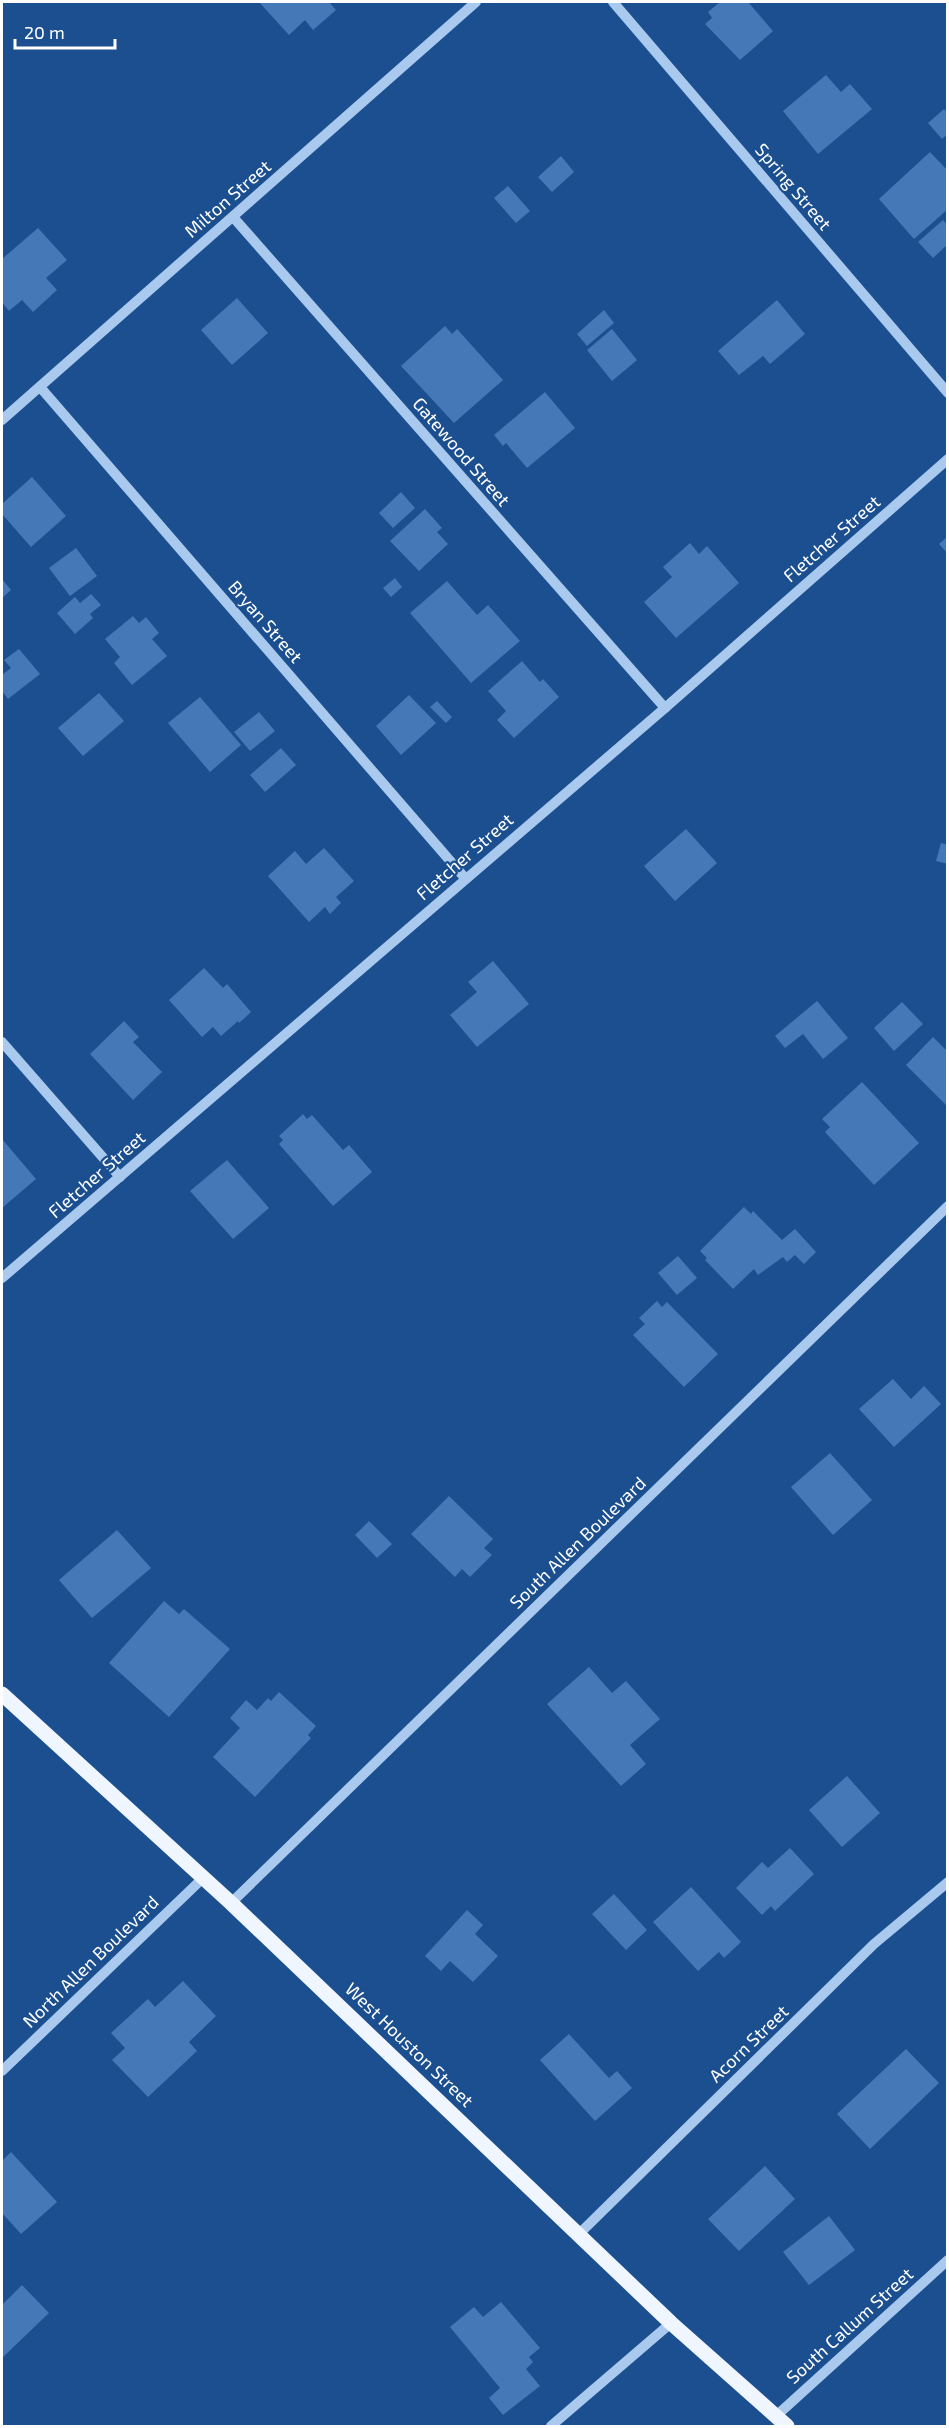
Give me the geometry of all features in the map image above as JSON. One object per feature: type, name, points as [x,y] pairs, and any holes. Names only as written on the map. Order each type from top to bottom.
[{"type":"main road","name":"West Houston Street","points":[[2,1694],[231,1903],[671,2324],[781,2422]]},
{"type":"street","name":"Milton Street","points":[[2,420],[476,2]]},
{"type":"street","name":"Spring Street","points":[[613,2],[948,393]]},
{"type":"street","name":"Gatewood Street","points":[[233,217],[665,708]]},
{"type":"street","name":"Bryan Street","points":[[40,387],[465,878]]},
{"type":"street","name":"Fletcher Street","points":[[2,1278],[665,708],[948,459]]},
{"type":"street","points":[[2,1042],[120,1177]]},
{"type":"street","name":"South Allen Boulevard","points":[[231,1903],[948,1206]]},
{"type":"street","name":"North Allen Boulevard","points":[[2,2071],[203,1878]]},
{"type":"street","name":"Acorn Street","points":[[579,2234],[874,1944],[948,1882]]},
{"type":"street","name":"South Callum Street","points":[[781,2422],[948,2260]]},
{"type":"street","points":[[551,2427],[671,2324]]},
{"type":"building","points":[[259,2],[329,2],[336,10],[313,30],[305,20],[289,35]]},
{"type":"building","points":[[720,2],[748,2],[773,31],[740,60],[705,24],[712,18],[708,12]]},
{"type":"building","points":[[826,75],[841,92],[850,84],[872,109],[818,154],[783,111]]},
{"type":"building","points":[[944,109],[948,113],[948,134],[942,139],[928,123]]},
{"type":"building","points":[[930,152],[948,171],[948,209],[914,239],[879,199]]},
{"type":"building","points":[[561,156],[574,172],[552,192],[538,177]]},
{"type":"building","points":[[508,186],[530,211],[516,223],[494,198]]},
{"type":"building","points":[[943,220],[948,226],[948,244],[933,258],[918,242]]},
{"type":"building","points":[[38,228],[67,260],[46,278],[57,290],[33,312],[22,300],[9,311],[2,302],[2,259]]},
{"type":"building","points":[[237,298],[268,333],[232,365],[201,330]]},
{"type":"building","points":[[777,300],[805,334],[770,364],[763,356],[739,375],[718,351]]},
{"type":"building","points":[[604,310],[614,323],[587,346],[577,334]]},
{"type":"building","points":[[445,326],[452,334],[457,329],[503,380],[454,423],[401,366]]},
{"type":"building","points":[[612,329],[637,360],[612,381],[587,350]]},
{"type":"building","points":[[545,392],[575,428],[527,468],[506,443],[503,446],[494,435]]},
{"type":"building","points":[[32,477],[66,516],[31,547],[2,514],[2,504]]},
{"type":"building","points":[[401,492],[415,508],[393,528],[379,513]]},
{"type":"building","points":[[425,509],[442,528],[437,532],[448,544],[419,571],[390,541]]},
{"type":"building","points":[[948,536],[948,554],[939,544]]},
{"type":"building","points":[[690,543],[699,554],[707,546],[739,583],[676,638],[644,602],[672,577],[663,567]]},
{"type":"building","points":[[76,548],[97,576],[70,596],[49,568]]},
{"type":"building","points":[[395,578],[402,587],[391,597],[383,588]]},
{"type":"building","points":[[2,579],[11,590],[2,598]]},
{"type":"building","points":[[447,581],[477,615],[488,605],[520,641],[471,683],[410,613]]},
{"type":"building","points":[[91,594],[101,605],[90,614],[93,618],[75,634],[57,613],[75,597],[80,603]]},
{"type":"building","points":[[133,616],[139,623],[146,617],[159,633],[152,639],[167,656],[132,685],[114,663],[120,657],[105,639]]},
{"type":"building","points":[[19,649],[40,674],[8,699],[2,691],[2,675],[11,668],[4,660]]},
{"type":"building","points":[[522,661],[540,682],[543,679],[559,697],[514,738],[497,720],[506,711],[488,691]]},
{"type":"building","points":[[99,693],[124,721],[83,756],[58,728]]},
{"type":"building","points":[[409,695],[436,723],[401,755],[376,726]]},
{"type":"building","points":[[200,697],[241,745],[210,772],[168,723]]},
{"type":"building","points":[[437,701],[452,717],[446,723],[430,707]]},
{"type":"building","points":[[259,712],[275,731],[250,751],[234,732]]},
{"type":"building","points":[[281,748],[296,765],[265,792],[250,775]]},
{"type":"building","points":[[686,829],[717,863],[675,901],[644,866]]},
{"type":"building","points":[[941,843],[948,845],[948,864],[936,861]]},
{"type":"building","points":[[324,848],[354,881],[336,897],[341,903],[330,914],[325,907],[309,922],[268,876],[295,851],[306,864]]},
{"type":"building","points":[[493,961],[529,1004],[477,1047],[450,1015],[477,992],[468,982]]},
{"type":"building","points":[[204,968],[223,988],[227,984],[251,1012],[221,1036],[213,1027],[202,1037],[169,1000]]},
{"type":"building","points":[[817,1001],[848,1038],[823,1059],[803,1034],[785,1048],[775,1036]]},
{"type":"building","points":[[902,1002],[923,1024],[894,1051],[874,1028]]},
{"type":"building","points":[[124,1021],[139,1037],[133,1042],[162,1072],[133,1100],[90,1054]]},
{"type":"building","points":[[933,1037],[948,1052],[948,1107],[906,1065]]},
{"type":"building","points":[[862,1082],[919,1143],[874,1185],[825,1132],[830,1127],[822,1119]]},
{"type":"building","points":[[303,1114],[307,1119],[312,1115],[343,1150],[349,1145],[372,1172],[333,1206],[279,1144],[283,1140],[279,1136]]},
{"type":"building","points":[[2,1139],[36,1179],[2,1208]]},
{"type":"building","points":[[227,1160],[269,1208],[233,1239],[190,1191]]},
{"type":"building","points":[[744,1207],[751,1214],[753,1211],[782,1240],[795,1229],[816,1252],[804,1264],[795,1255],[787,1262],[783,1257],[758,1275],[754,1269],[733,1289],[705,1260],[707,1258],[700,1251]]},
{"type":"building","points":[[678,1256],[697,1278],[677,1295],[658,1273]]},
{"type":"building","points":[[657,1301],[662,1307],[667,1302],[718,1354],[684,1387],[633,1335],[645,1324],[639,1318]]},
{"type":"building","points":[[893,1379],[911,1399],[924,1386],[941,1404],[894,1447],[859,1409]]},
{"type":"building","points":[[830,1453],[872,1500],[833,1535],[791,1487]]},
{"type":"building","points":[[449,1496],[493,1539],[484,1548],[492,1555],[470,1577],[462,1569],[455,1577],[411,1534]]},
{"type":"building","points":[[369,1521],[392,1544],[377,1558],[355,1535]]},
{"type":"building","points":[[117,1530],[151,1568],[92,1618],[59,1580]]},
{"type":"building","points":[[164,1601],[179,1614],[184,1609],[230,1649],[169,1717],[109,1663]]},
{"type":"building","points":[[589,1667],[612,1693],[626,1681],[660,1719],[630,1745],[646,1764],[621,1786],[547,1704]]},
{"type":"building","points":[[279,1692],[316,1726],[308,1735],[311,1738],[255,1797],[213,1757],[240,1728],[230,1718],[246,1700],[257,1710],[268,1698],[271,1701]]},
{"type":"building","points":[[847,1776],[880,1813],[842,1847],[809,1810]]},
{"type":"building","points":[[790,1848],[814,1874],[775,1911],[771,1906],[762,1915],[736,1888],[762,1862],[768,1868]]},
{"type":"building","points":[[691,1887],[741,1942],[724,1958],[719,1952],[698,1971],[653,1922]]},
{"type":"building","points":[[614,1894],[647,1930],[626,1950],[592,1914]]},
{"type":"building","points":[[467,1910],[483,1925],[475,1934],[498,1956],[473,1982],[450,1961],[441,1971],[425,1956]]},
{"type":"building","points":[[183,1981],[216,2016],[189,2042],[197,2051],[148,2097],[112,2060],[125,2048],[111,2033],[148,1999],[155,2007]]},
{"type":"building","points":[[569,2034],[609,2078],[617,2071],[632,2088],[595,2121],[540,2060]]},
{"type":"building","points":[[906,2049],[939,2083],[870,2149],[837,2114]]},
{"type":"building","points":[[11,2152],[57,2202],[21,2234],[2,2213],[2,2161]]},
{"type":"building","points":[[765,2166],[795,2199],[739,2251],[708,2219]]},
{"type":"building","points":[[829,2216],[855,2250],[809,2285],[783,2252]]},
{"type":"building","points":[[22,2285],[49,2313],[2,2358],[2,2305]]},
{"type":"building","points":[[501,2302],[540,2348],[529,2357],[533,2362],[526,2369],[540,2386],[503,2415],[489,2398],[500,2388],[450,2327],[474,2307],[483,2317]]}]
